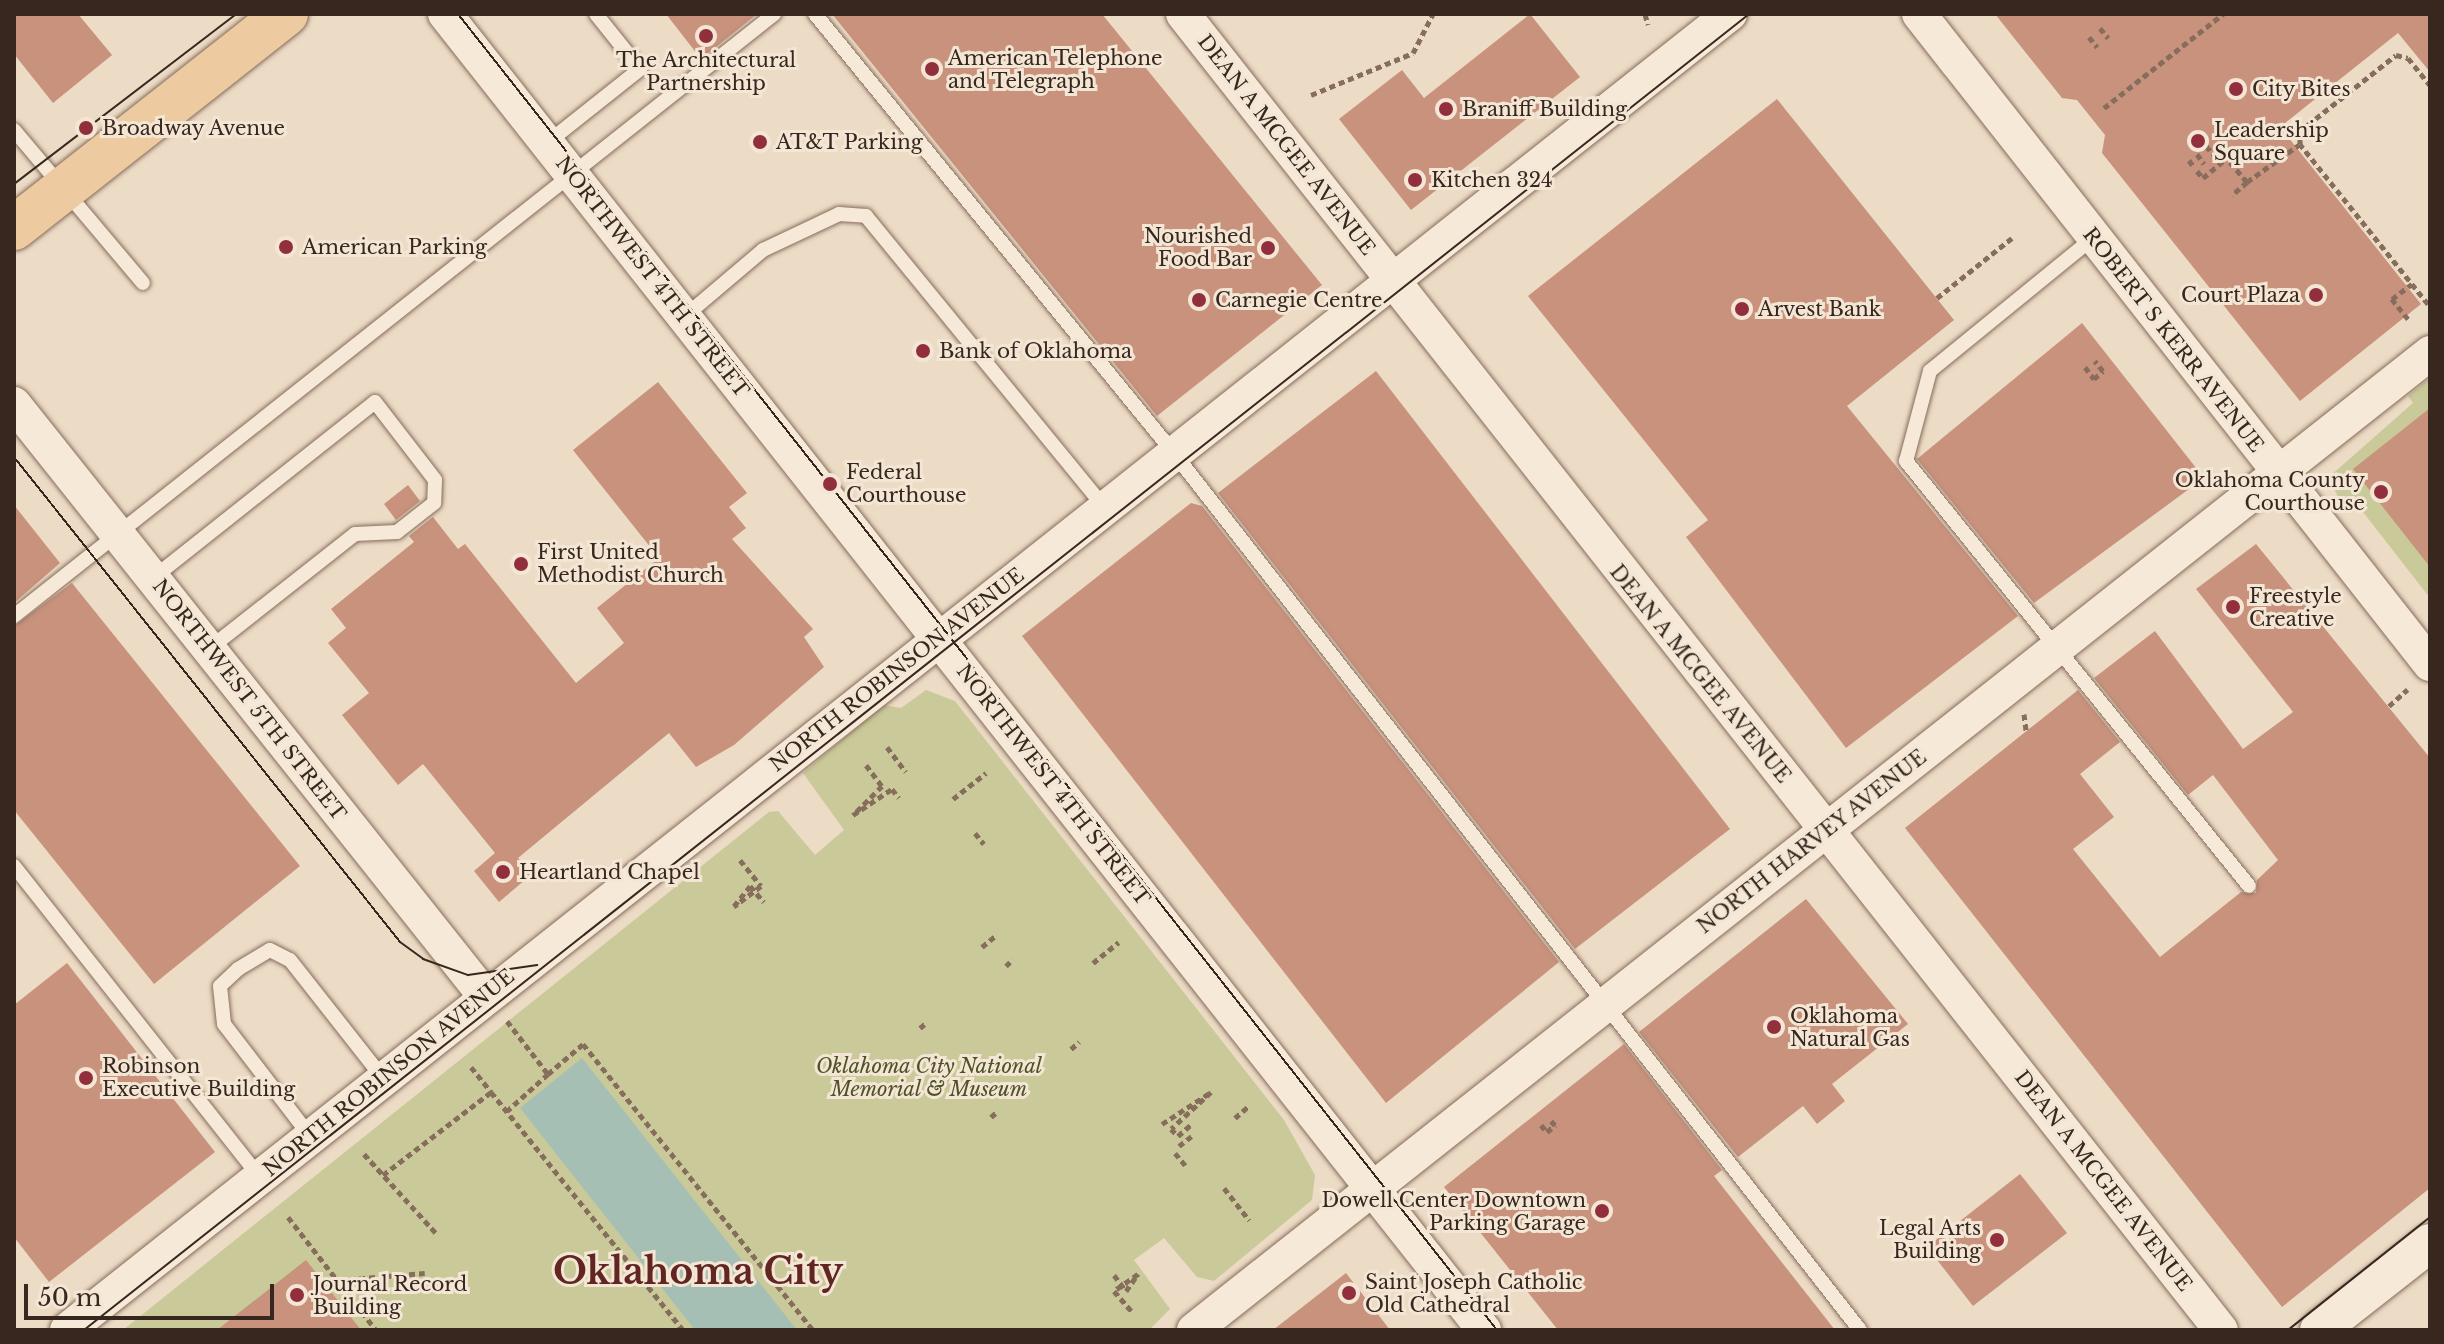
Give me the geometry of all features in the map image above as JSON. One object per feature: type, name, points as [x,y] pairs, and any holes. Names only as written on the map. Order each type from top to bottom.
[{"type":"main road","points":[[14,228],[286,14]]},
{"type":"main road","points":[[2319,1330],[2430,1243]]},
{"type":"street","name":"NORTHWEST 4TH STREET","points":[[445,14],[1484,1330]]},
{"type":"street","name":"DEAN A MCGEE AVENUE","points":[[1183,14],[2221,1330]]},
{"type":"street","name":"NORTH ROBINSON AVENUE","points":[[67,1330],[485,996],[1730,14]]},
{"type":"street","name":"ROBERT S KERR AVENUE","points":[[1919,14],[2430,664]]},
{"type":"street","name":"NORTH HARVEY AVENUE","points":[[1194,1330],[2430,353]]},
{"type":"street","name":"NORTHWEST 5TH STREET","points":[[14,404],[485,996]]},
{"type":"lane","points":[[547,143],[640,69],[596,14]]},
{"type":"lane","points":[[14,616],[116,532],[774,14]]},
{"type":"lane","points":[[815,14],[1173,452],[1860,1330]]},
{"type":"lane","points":[[14,130],[143,283]]},
{"type":"lane","points":[[684,317],[763,250],[839,214],[866,216],[1104,507]]},
{"type":"lane","points":[[2093,238],[1930,371],[1906,461],[2249,886]]},
{"type":"lane","points":[[152,578],[375,402],[435,480],[434,503],[397,532],[355,534],[208,649]]},
{"type":"lane","points":[[14,866],[259,1177]]},
{"type":"lane","points":[[14,891],[27,882]]},
{"type":"lane","points":[[310,1136],[224,1024],[220,986],[238,969],[270,950],[290,960],[383,1078]]},
{"type":"path","points":[[1311,95],[1413,53],[1433,14]]},
{"type":"path","points":[[1645,14],[1648,25]]},
{"type":"path","points":[[2104,108],[2223,14]]},
{"type":"path","points":[[2100,28],[2108,38]]},
{"type":"path","points":[[2089,37],[2097,47]]},
{"type":"path","points":[[2428,304],[2300,144],[2300,131],[2396,55],[2408,58],[2430,85]]},
{"type":"path","points":[[2232,195],[2300,144]]},
{"type":"path","points":[[2206,146],[2214,155]]},
{"type":"path","points":[[2217,147],[2247,182]]},
{"type":"path","points":[[2197,154],[2204,164]]},
{"type":"path","points":[[2193,166],[2203,178],[2227,158]]},
{"type":"path","points":[[1937,298],[2012,238]]},
{"type":"path","points":[[2408,319],[2392,299],[2412,284]]},
{"type":"path","points":[[2085,367],[2094,379],[2103,371],[2095,361]]},
{"type":"path","points":[[2026,731],[2028,718]]},
{"type":"path","points":[[887,747],[906,772]]},
{"type":"path","points":[[866,765],[882,786],[853,815],[892,789],[899,798]]},
{"type":"path","points":[[953,799],[986,773]]},
{"type":"path","points":[[975,833],[984,844]]},
{"type":"path","points":[[740,860],[761,886],[734,906],[750,886],[764,902]]},
{"type":"path","points":[[982,947],[995,936]]},
{"type":"path","points":[[1093,963],[1119,942]]},
{"type":"path","points":[[1006,966],[1013,959]]},
{"type":"path","points":[[485,996],[548,1074]]},
{"type":"path","points":[[920,1028],[926,1023]]},
{"type":"path","points":[[1071,1049],[1079,1042]]},
{"type":"path","points":[[507,1111],[583,1044],[813,1330]]},
{"type":"path","points":[[471,1067],[683,1330]]},
{"type":"path","points":[[383,1175],[491,1092]]},
{"type":"path","points":[[1162,1124],[1211,1092],[1171,1129],[1178,1136],[1192,1124]]},
{"type":"path","points":[[1235,1118],[1249,1106]]},
{"type":"path","points":[[1541,1125],[1547,1132],[1555,1125],[1549,1119]]},
{"type":"path","points":[[1179,1146],[1192,1136]]},
{"type":"path","points":[[1175,1153],[1185,1165]]},
{"type":"path","points":[[364,1154],[436,1233]]},
{"type":"path","points":[[1224,1188],[1249,1220]]},
{"type":"path","points":[[288,1217],[376,1330]]},
{"type":"path","points":[[338,1280],[425,1273]]},
{"type":"path","points":[[1114,1275],[1126,1291],[1138,1274],[1114,1291],[1133,1313]]},
{"type":"green space","name":"Oklahoma County Courthouse","points":[[2430,378],[2430,598],[2363,512],[2344,511],[2329,477],[2413,403],[2408,396]]},
{"type":"green space","name":"Oklahoma City National Memorial & Museum","points":[[926,690],[955,701],[1284,1120],[1315,1175],[1312,1200],[1214,1281],[1197,1277],[1164,1238],[1134,1260],[1170,1309],[1149,1330],[123,1330],[769,812],[778,811],[815,855],[844,830],[803,773],[883,705],[901,708]]},
{"type":"shaded area","points":[[582,1058],[797,1330],[695,1330],[520,1108]]},
{"type":"building","points":[[14,14],[78,14],[112,55],[53,103],[14,54]]},
{"type":"building","name":"The Architectural Partnership","points":[[666,14],[757,14],[701,59]]},
{"type":"building","points":[[832,14],[1102,14],[1322,285],[1157,416]]},
{"type":"building","name":"Braniff Building","points":[[1530,14],[1580,77],[1411,210],[1339,119],[1402,70],[1424,98]]},
{"type":"building","name":"Leadership Square","points":[[1995,14],[2430,14],[2430,72],[2398,33],[2280,127],[2421,304],[2300,401],[2102,153],[2105,135],[2077,100],[2062,98]]},
{"type":"building","name":"Arvest Bank","points":[[1777,99],[1954,320],[1847,406],[2018,616],[1846,748],[1686,537],[1708,520],[1528,296]]},
{"type":"building","points":[[2082,323],[2204,478],[2034,603],[1917,459]]},
{"type":"building","points":[[1376,371],[1730,829],[1575,949],[1218,493]]},
{"type":"building","points":[[658,382],[747,493],[729,507],[746,528],[732,539],[813,629],[804,637],[824,667],[734,745],[696,767],[669,733],[518,858],[532,874],[499,902],[474,871],[495,853],[423,764],[398,785],[342,715],[369,693],[328,643],[346,628],[331,609],[414,542],[409,536],[433,517],[458,549],[465,544],[576,683],[624,643],[597,608],[659,558],[573,450]]},
{"type":"building","points":[[2430,408],[2430,567],[2353,469]]},
{"type":"building","points":[[408,485],[420,501],[396,520],[384,504]]},
{"type":"building","points":[[1191,503],[1202,506],[1559,962],[1386,1103],[1022,636]]},
{"type":"building","points":[[14,505],[60,563],[14,603]]},
{"type":"building","points":[[2256,544],[2430,758],[2430,1188],[2282,1307],[1905,828],[2078,690],[2120,742],[2080,774],[2114,817],[2073,849],[2160,957],[2241,892],[2256,893],[2257,880],[2278,860],[2213,775],[2188,795],[2094,678],[2155,631],[2243,749],[2293,712],[2196,589]]},
{"type":"building","points":[[72,583],[300,866],[154,984],[14,810],[14,626]]},
{"type":"building","name":"Oklahoma Natural Gas","points":[[1806,899],[1908,1024],[1832,1084],[1845,1101],[1817,1124],[1803,1106],[1738,1157],[1639,1032]]},
{"type":"building","name":"Robinson Executive Building","points":[[67,963],[215,1152],[49,1282],[14,1237],[14,1005]]},
{"type":"building","name":"Dowell Center Downtown Parking Garage","points":[[1624,1044],[1722,1170],[1714,1176],[1835,1330],[1558,1330],[1444,1187]]},
{"type":"building","name":"Legal Arts Building","points":[[2020,1174],[2067,1233],[1973,1306],[1927,1247]]},
{"type":"building","name":"Journal Record Building","points":[[306,1260],[361,1330],[217,1330]]},
{"type":"building","points":[[1346,1273],[1390,1330],[1273,1330]]},
{"type":"tram line","points":[[14,184],[236,14]]},
{"type":"tram line","points":[[458,14],[1497,1330]]},
{"type":"tram line","points":[[84,1330],[1749,14]]},
{"type":"tram line","points":[[14,457],[400,942],[423,959],[468,975],[537,965]]},
{"type":"tram line","points":[[2288,1330],[2430,1217]]},
{"type":"place","name":"The Architectural Partnership","points":[[706,36]]},
{"type":"place","name":"American Telephone and Telegraph","points":[[932,69]]},
{"type":"place","name":"City Bites","points":[[2236,89]]},
{"type":"place","name":"Braniff Building","points":[[1446,109]]},
{"type":"place","name":"Broadway Avenue","points":[[86,128]]},
{"type":"place","name":"Leadership Square","points":[[2198,141]]},
{"type":"place","name":"AT&T Parking","points":[[760,142]]},
{"type":"place","name":"Kitchen 324","points":[[1415,180]]},
{"type":"place","name":"American Parking","points":[[286,247]]},
{"type":"place","name":"Nourished Food Bar","points":[[1268,248]]},
{"type":"place","name":"Court Plaza","points":[[2316,295]]},
{"type":"place","name":"Carnegie Centre","points":[[1199,300]]},
{"type":"place","name":"Arvest Bank","points":[[1742,309]]},
{"type":"place","name":"Bank of Oklahoma","points":[[923,351]]},
{"type":"place","name":"Federal Courthouse","points":[[830,484]]},
{"type":"place","name":"Oklahoma County Courthouse","points":[[2381,492]]},
{"type":"place","name":"First United Methodist Church","points":[[521,564]]},
{"type":"place","name":"Freestyle Creative","points":[[2233,607]]},
{"type":"place","name":"Heartland Chapel","points":[[503,872]]},
{"type":"place","name":"Oklahoma Natural Gas","points":[[1774,1027]]},
{"type":"place","name":"Robinson Executive Building","points":[[86,1078]]},
{"type":"place","name":"Dowell Center Downtown Parking Garage","points":[[1602,1211]]},
{"type":"place","name":"Legal Arts Building","points":[[1997,1240]]},
{"type":"place","name":"Saint Joseph Catholic Old Cathedral","points":[[1349,1293]]},
{"type":"place","name":"Journal Record Building","points":[[297,1295]]},
{"type":"district","name":"Oklahoma City","points":[[698,1272]]}]
